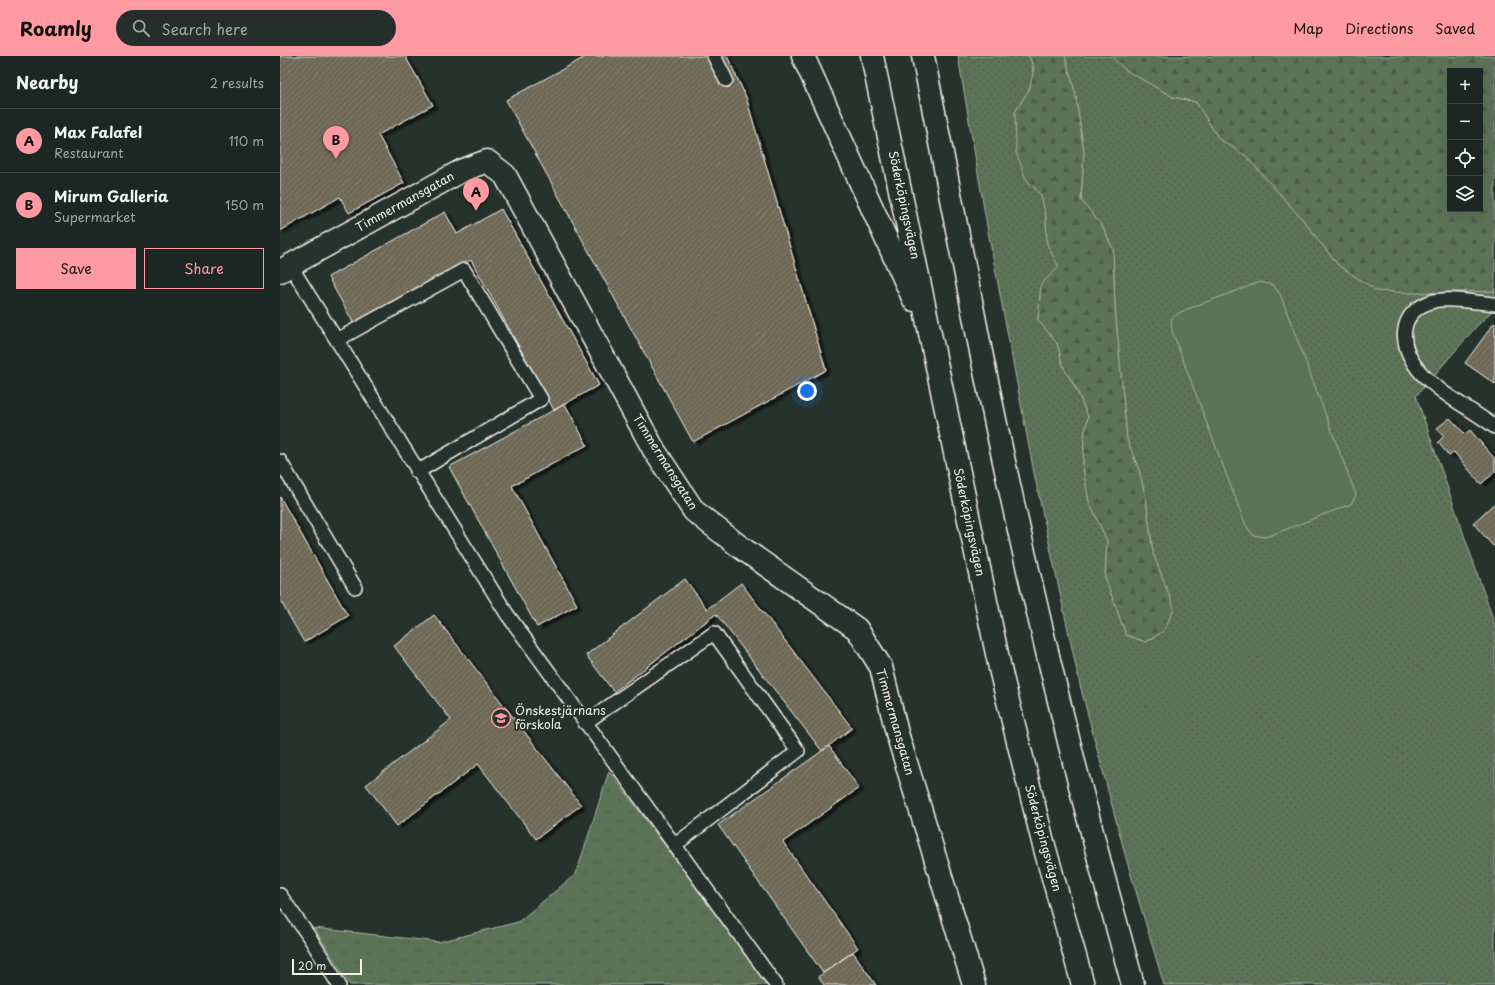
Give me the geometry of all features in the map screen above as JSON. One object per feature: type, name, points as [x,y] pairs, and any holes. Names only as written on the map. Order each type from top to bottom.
[{"type":"main road","points":[[803,56],[931,338]]},
{"type":"main road","name":"Söderköpingsvägen","points":[[872,56],[1001,673],[1043,842],[1083,985]]},
{"type":"main road","points":[[923,56],[982,357],[1016,517],[1096,851],[1133,985]]},
{"type":"main road","name":"Timmermansgatan","points":[[285,268],[463,170],[487,161],[505,175],[654,450],[694,511],[739,546],[857,630],[881,667],[897,732],[974,985]]},
{"type":"lane","points":[[714,56],[726,80]]},
{"type":"lane","points":[[285,268],[337,340],[417,472],[507,614],[776,985]]},
{"type":"lane","points":[[337,340],[464,270],[541,399],[417,472]]},
{"type":"lane","points":[[1495,304],[1436,301],[1419,307],[1406,321],[1404,337],[1410,356],[1421,372],[1495,427]]},
{"type":"lane","points":[[280,461],[355,587]]},
{"type":"lane","points":[[585,723],[714,633],[798,751],[675,845]]},
{"type":"lane","points":[[280,895],[340,985]]},
{"type":"green space","points":[[958,56],[1029,56],[1032,64],[1033,72],[1031,86],[1015,112],[1026,179],[1041,195],[1046,217],[1047,244],[1059,267],[1041,284],[1038,320],[1057,343],[1063,366],[1078,393],[1088,417],[1084,436],[1083,468],[1089,501],[1107,541],[1105,577],[1126,635],[1146,642],[1164,631],[1174,608],[1153,553],[1146,499],[1139,470],[1127,440],[1115,307],[1113,249],[1103,227],[1081,200],[1084,152],[1075,92],[1065,56],[1111,56],[1124,69],[1173,97],[1196,102],[1219,139],[1245,155],[1303,220],[1338,265],[1412,293],[1495,291],[1495,308],[1476,327],[1416,396],[1495,625],[1495,985],[1164,985],[1126,858],[1080,685],[1035,478],[987,226]]},
{"type":"green space","points":[[1029,56],[1065,56],[1075,92],[1084,152],[1081,200],[1103,227],[1113,249],[1115,307],[1127,440],[1139,470],[1146,499],[1153,553],[1174,608],[1164,631],[1146,642],[1126,635],[1105,577],[1107,541],[1089,501],[1083,468],[1084,436],[1088,417],[1077,390],[1063,366],[1057,343],[1038,320],[1041,284],[1059,267],[1047,244],[1046,217],[1041,195],[1026,179],[1016,152],[1015,112],[1030,88],[1034,67]]},
{"type":"green space","points":[[1111,56],[1495,56],[1495,291],[1412,293],[1377,291],[1338,265],[1303,220],[1245,155],[1219,139],[1196,102],[1173,97],[1124,69]]},
{"type":"green space","points":[[1260,282],[1273,285],[1280,294],[1356,495],[1351,504],[1266,537],[1253,535],[1245,524],[1172,331],[1171,319],[1182,311]]},
{"type":"green space","points":[[609,771],[770,985],[350,985],[314,928],[439,942],[518,922],[576,874]]},
{"type":"building","points":[[280,56],[405,56],[433,105],[378,135],[404,183],[349,213],[340,197],[280,231]]},
{"type":"building","points":[[587,56],[727,56],[746,97],[826,370],[693,442],[506,100]]},
{"type":"building","points":[[501,209],[599,385],[554,410],[471,260],[354,324],[328,277],[445,212],[457,234]]},
{"type":"building","points":[[1494,323],[1495,324],[1495,384],[1465,363]]},
{"type":"building","points":[[565,404],[587,445],[512,486],[577,605],[537,627],[449,467]]},
{"type":"building","points":[[1450,418],[1465,434],[1470,430],[1495,459],[1495,472],[1481,484],[1454,452],[1449,456],[1438,442],[1444,436],[1437,428]]},
{"type":"building","points":[[280,497],[348,616],[304,642],[280,600]]},
{"type":"building","points":[[1495,503],[1495,544],[1493,546],[1473,523]]},
{"type":"building","points":[[685,579],[707,609],[741,583],[852,728],[822,751],[716,614],[614,692],[586,655]]},
{"type":"building","points":[[434,615],[581,805],[536,839],[478,764],[397,826],[366,785],[451,720],[394,646]]},
{"type":"building","points":[[829,746],[859,788],[783,842],[858,948],[823,973],[718,825]]},
{"type":"building","points":[[853,952],[876,985],[824,985],[818,977]]},
{"type":"place","name":"Mirum Galleria","points":[[336,159]]},
{"type":"place","name":"Max Falafel","points":[[476,211]]},
{"type":"place","name":"Önskestjärnans förskola","points":[[501,718]]}]
